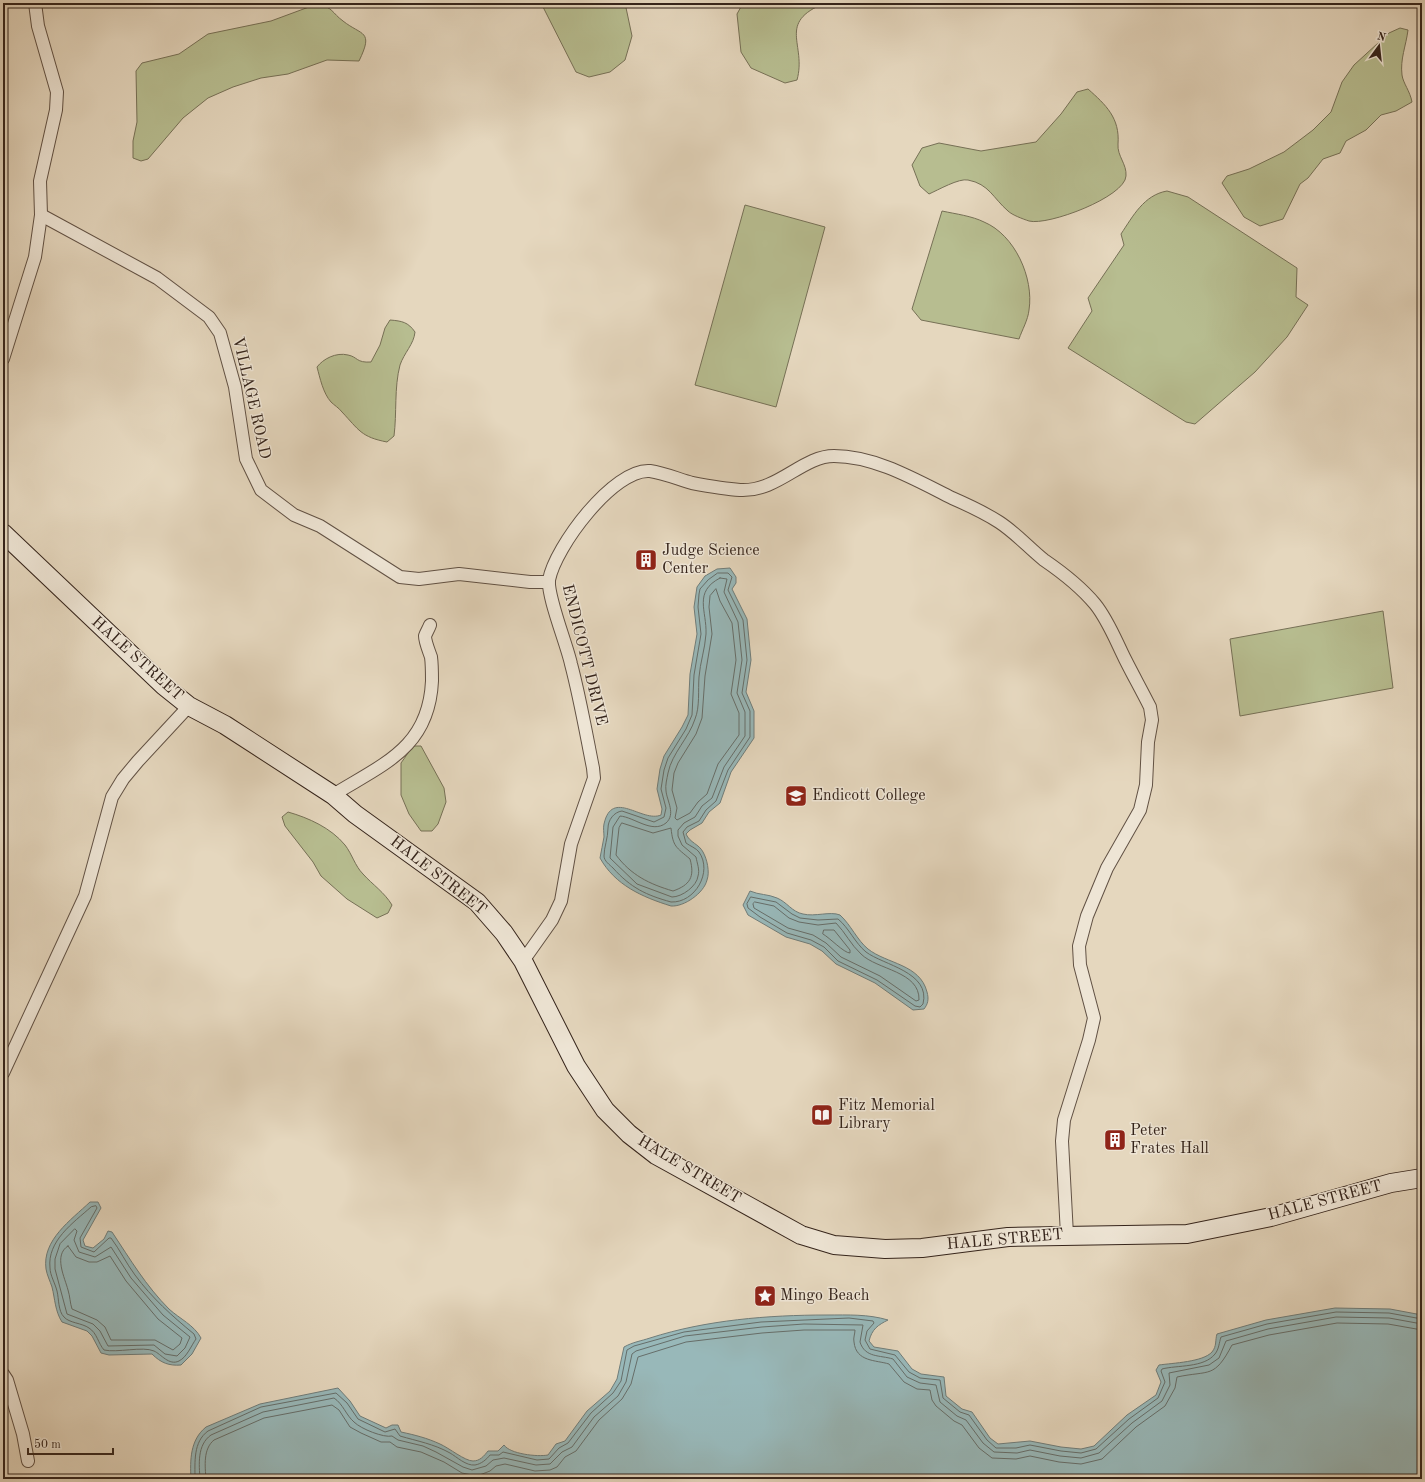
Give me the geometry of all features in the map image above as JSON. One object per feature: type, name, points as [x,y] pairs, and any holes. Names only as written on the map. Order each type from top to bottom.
[{"type":"main road","name":"HALE STREET","points":[[3,534],[164,686],[189,706],[225,725],[333,795],[355,814],[476,902],[504,933],[523,961],[576,1066],[598,1100],[629,1134],[656,1155],[801,1235],[834,1245],[885,1249],[922,1248],[1008,1237],[1187,1234],[1271,1217],[1391,1183],[1422,1178]]},
{"type":"street","points":[[3,359],[15,315],[35,257],[41,215],[40,181],[56,110],[57,92],[38,26],[35,3]]},
{"type":"street","name":"VILLAGE ROAD","points":[[41,215],[157,278],[209,317],[220,333],[235,387],[246,459],[261,490],[294,515],[320,526],[400,577],[419,579],[459,574],[530,582],[549,582]]},
{"type":"street","name":"ENDICOTT DRIVE","points":[[523,961],[552,920],[561,902],[571,844],[594,778],[572,664],[552,602],[549,582],[559,556],[581,523],[608,491],[622,480],[635,473],[648,471],[692,483],[744,490],[770,485],[816,461],[830,456],[842,456],[879,465],[985,514],[1001,523],[1043,558],[1066,574],[1096,605],[1110,628],[1144,694],[1150,707],[1152,720],[1148,742],[1146,785],[1140,810],[1107,868],[1087,916],[1079,946],[1080,966],[1094,1018],[1089,1040],[1064,1120],[1062,1141],[1067,1235]]},
{"type":"street","points":[[333,795],[395,756],[412,741],[422,726],[429,704],[432,682],[431,659],[425,636],[430,625]]},
{"type":"street","points":[[3,1073],[85,896],[112,796],[123,779],[138,761],[189,706]]},
{"type":"street","points":[[3,1374],[7,1380],[23,1434],[28,1461]]},
{"type":"green space","points":[[541,3],[625,3],[632,36],[625,60],[610,72],[589,77],[576,72]]},
{"type":"green space","points":[[751,3],[825,3],[801,18],[797,27],[796,36],[799,67],[797,80],[785,83],[751,68],[741,52],[737,14],[742,5]]},
{"type":"green space","points":[[317,4],[326,7],[364,35],[366,44],[359,61],[327,60],[288,74],[261,78],[233,87],[208,98],[183,118],[148,159],[141,161],[133,158],[133,141],[137,122],[136,71],[142,63],[179,54],[208,34],[271,21]]},
{"type":"green space","points":[[1400,28],[1408,30],[1402,58],[1402,69],[1403,78],[1412,102],[1396,111],[1381,115],[1366,130],[1346,141],[1340,153],[1323,159],[1308,178],[1300,184],[1283,219],[1260,226],[1244,217],[1222,183],[1227,176],[1249,169],[1284,152],[1313,130],[1331,112],[1342,82],[1354,65],[1389,33]]},
{"type":"green space","points":[[1088,89],[1101,101],[1114,119],[1117,127],[1118,148],[1126,172],[1126,176],[1122,184],[1113,193],[1100,201],[1052,219],[1029,221],[1010,212],[986,188],[975,182],[968,180],[959,181],[929,194],[920,186],[912,165],[922,148],[939,143],[981,151],[1036,142],[1061,114],[1077,92]]},
{"type":"green space","points":[[1167,191],[1188,197],[1297,268],[1296,297],[1308,305],[1287,337],[1255,372],[1195,424],[1186,422],[1068,348],[1092,311],[1088,298],[1124,245],[1121,234],[1140,207],[1152,197]]},
{"type":"green space","points":[[745,205],[825,227],[776,407],[695,385]]},
{"type":"green space","points":[[942,211],[984,222],[995,228],[1013,247],[1025,272],[1030,298],[1029,310],[1019,339],[921,320],[912,309]]},
{"type":"green space","points":[[390,320],[404,323],[410,326],[415,332],[413,341],[400,365],[397,383],[394,436],[387,442],[371,438],[361,432],[331,402],[324,390],[317,367],[326,359],[339,354],[351,356],[362,362],[371,362],[380,345],[385,328]]},
{"type":"green space","points":[[1383,611],[1393,688],[1240,716],[1230,639]]},
{"type":"green space","points":[[413,746],[421,746],[444,788],[446,802],[438,824],[432,831],[421,831],[409,814],[401,795],[401,763]]},
{"type":"green space","points":[[288,812],[319,824],[345,845],[360,871],[389,900],[392,905],[388,913],[377,918],[347,899],[321,876],[313,862],[285,826],[282,817]]},
{"type":"water","points":[[730,568],[736,577],[736,583],[732,589],[747,619],[751,660],[746,692],[754,711],[754,738],[731,772],[720,803],[709,812],[702,823],[686,834],[701,849],[706,858],[708,877],[705,885],[698,894],[687,902],[676,906],[671,906],[630,889],[613,876],[600,858],[604,837],[604,826],[608,814],[614,809],[621,807],[645,815],[661,815],[662,809],[657,789],[660,769],[664,756],[688,715],[690,674],[697,634],[694,607],[697,587],[705,576],[717,569]]},
{"type":"water","points":[[750,891],[777,898],[799,913],[808,915],[840,915],[868,949],[910,970],[918,976],[927,992],[928,999],[924,1009],[913,1010],[875,983],[836,964],[822,951],[810,944],[786,937],[748,915],[743,905]]},
{"type":"water","points":[[90,1202],[98,1202],[101,1208],[83,1240],[85,1246],[93,1248],[104,1239],[108,1231],[112,1232],[153,1291],[169,1309],[195,1329],[201,1338],[192,1354],[181,1365],[165,1363],[152,1354],[109,1355],[101,1353],[92,1336],[87,1331],[62,1322],[46,1271],[46,1259],[53,1240],[59,1231]]},
{"type":"water","points":[[1335,1308],[1390,1309],[1422,1315],[1422,1479],[191,1479],[191,1458],[194,1444],[201,1432],[206,1427],[260,1404],[338,1388],[350,1401],[360,1416],[386,1428],[392,1425],[398,1425],[401,1432],[435,1442],[461,1457],[473,1461],[480,1459],[488,1451],[498,1451],[504,1445],[512,1451],[518,1453],[537,1456],[548,1455],[556,1444],[565,1441],[587,1411],[610,1391],[617,1379],[624,1347],[671,1332],[715,1323],[805,1315],[858,1315],[888,1320],[878,1326],[872,1333],[869,1341],[874,1347],[898,1351],[912,1369],[921,1374],[944,1377],[946,1396],[962,1409],[972,1412],[990,1438],[998,1444],[1030,1441],[1081,1449],[1094,1446],[1127,1415],[1156,1395],[1161,1382],[1156,1370],[1159,1365],[1187,1362],[1208,1355],[1215,1348],[1217,1334],[1266,1320]]},
{"type":"place","name":"Judge Science Center","points":[[646,560]]},
{"type":"place","name":"Endicott College","points":[[796,796]]},
{"type":"place","name":"Fitz Memorial Library","points":[[822,1115]]},
{"type":"place","name":"Peter Frates Hall","points":[[1115,1140]]},
{"type":"place","name":"Mingo Beach","points":[[765,1296]]}]
